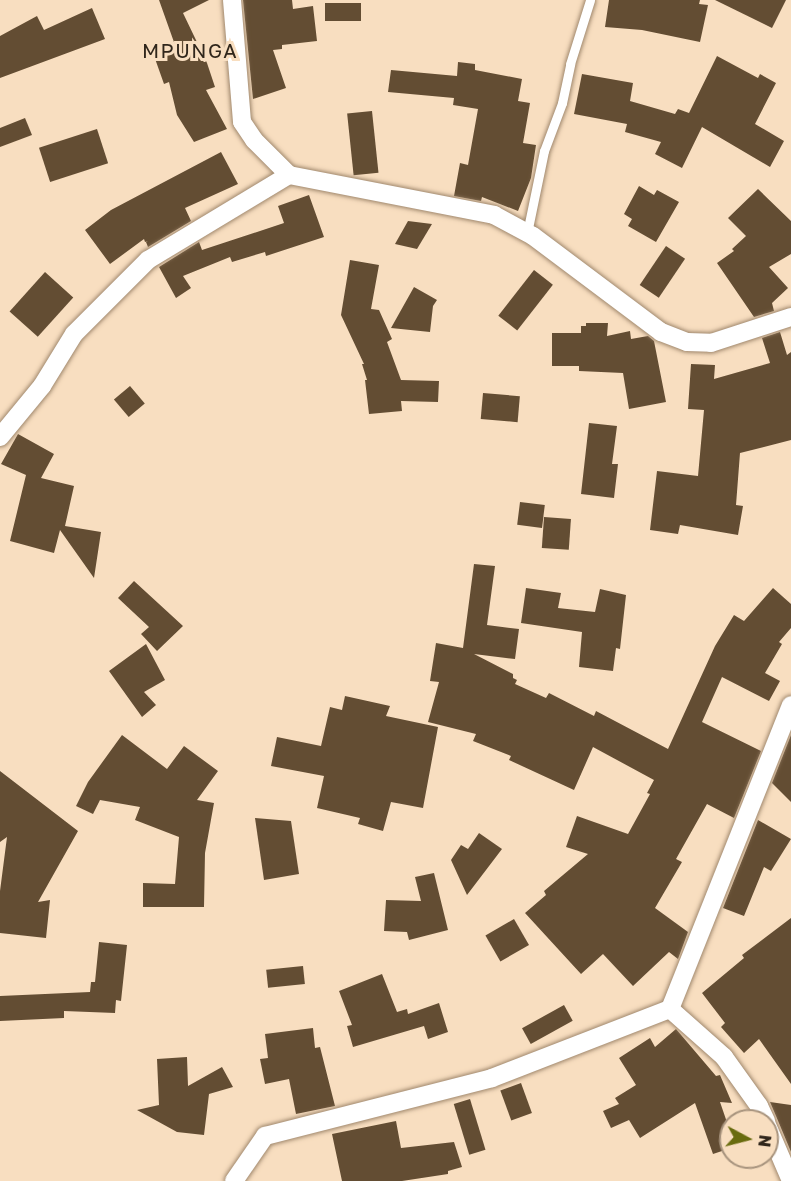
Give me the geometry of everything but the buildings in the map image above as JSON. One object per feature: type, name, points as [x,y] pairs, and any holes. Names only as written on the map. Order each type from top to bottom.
[{"type":"street","points":[[232,0],[243,122],[254,140],[288,175],[494,215],[526,233],[660,332],[687,342],[711,343],[791,317]]},
{"type":"street","points":[[0,438],[42,386],[74,334],[103,302],[148,260],[288,175]]},
{"type":"street","points":[[234,1181],[265,1136],[492,1078],[670,1009],[791,705]]},
{"type":"street","points":[[670,1009],[724,1057],[760,1109]]},
{"type":"street","points":[[779,1153],[791,1181]]},
{"type":"lane","points":[[526,233],[544,151],[562,103],[570,64],[590,0]]},
{"type":"district","name":"MPUNGA","points":[[190,50]]}]
